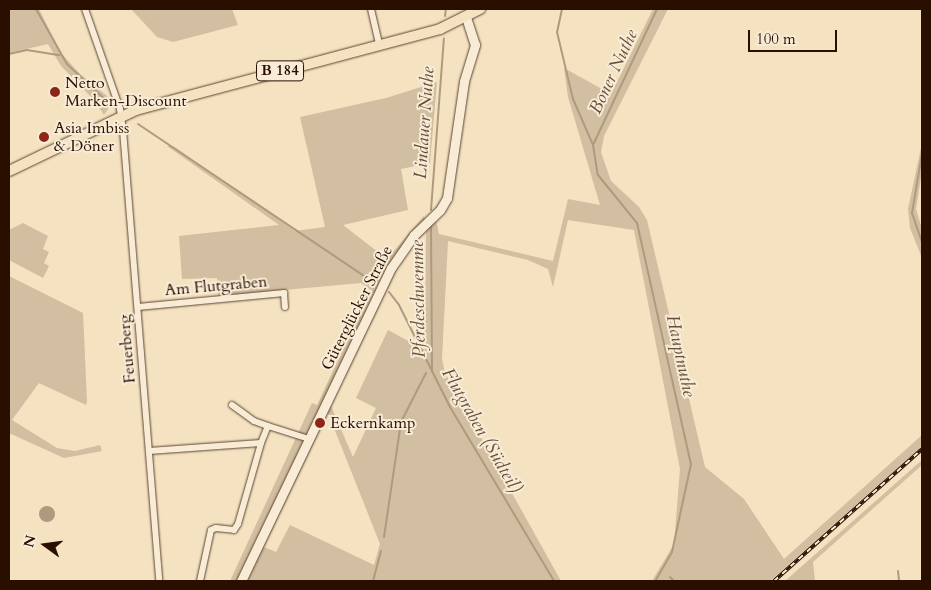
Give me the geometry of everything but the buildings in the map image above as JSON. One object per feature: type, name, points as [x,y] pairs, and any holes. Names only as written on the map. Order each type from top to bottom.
[{"type":"main road","name":"B 184","points":[[9,171],[121,116],[445,27],[480,9]]},
{"type":"street","name":"Feuerberg","points":[[85,9],[121,116],[159,581]]},
{"type":"street","points":[[371,9],[379,45]]},
{"type":"street","name":"Güterglücker Straße","points":[[241,581],[391,268],[421,227],[434,216],[447,198],[464,81],[475,45],[466,17]]},
{"type":"street","name":"Am Flutgraben","points":[[138,307],[284,293],[285,306]]},
{"type":"street","points":[[232,405],[254,421],[309,439]]},
{"type":"street","points":[[200,581],[211,530],[216,528],[234,530],[238,524],[261,443],[268,426]]},
{"type":"street","points":[[149,451],[261,443]]},
{"type":"shaded area","points":[[9,9],[39,9],[61,53],[80,74],[107,96],[110,106],[104,115],[95,101],[61,66],[48,44],[9,53]]},
{"type":"shaded area","points":[[131,9],[232,9],[238,25],[173,42],[157,37]]},
{"type":"shaded area","points":[[653,9],[668,9],[604,136],[601,152],[611,181],[639,207],[647,220],[705,467],[744,499],[784,559],[922,435],[922,446],[770,581],[652,581],[674,544],[680,469],[634,230],[568,220],[553,287],[548,269],[528,260],[448,241],[442,359],[445,373],[561,581],[230,581],[312,403],[317,405],[371,290],[361,283],[218,296],[217,278],[182,279],[179,236],[279,225],[167,146],[173,146],[295,231],[325,227],[300,117],[386,98],[437,82],[430,163],[401,169],[408,210],[343,225],[387,259],[424,216],[427,226],[436,220],[439,234],[553,261],[568,199],[600,205],[568,97],[564,68],[611,94]],"holes":[[[426,227],[425,350],[388,330],[356,398],[376,408],[353,457],[331,406],[400,263]],[[328,413],[380,544],[374,565],[290,525],[276,552],[264,547]]]},
{"type":"shaded area","points":[[922,143],[922,171],[916,209],[922,229],[922,258],[910,228],[908,209]]},
{"type":"shaded area","points":[[23,223],[48,236],[43,249],[49,252],[44,263],[49,266],[43,278],[9,260],[9,230]]},
{"type":"shaded area","points":[[9,276],[83,313],[87,402],[86,405],[39,383],[12,420],[57,448],[75,451],[100,445],[102,451],[64,458],[9,433]]},
{"type":"shaded area","points":[[922,460],[922,465],[813,562],[815,581],[785,581]]},
{"type":"shaded area","points":[[44,506],[50,506],[55,511],[53,520],[44,522],[39,517],[39,511]]},
{"type":"waterway","name":"Flutgraben (Südteil)","points":[[36,9],[67,64],[110,104]]},
{"type":"waterway","name":"Lindauer Nuthe","points":[[445,16],[446,9]]},
{"type":"waterway","name":"Hauptnuthe","points":[[562,9],[557,32],[573,99],[593,145],[598,175],[637,223],[691,464],[672,552],[655,581]]},
{"type":"waterway","name":"Boner Nuthe","points":[[593,145],[657,9]]},
{"type":"waterway","name":"Lindauer Nuthe","points":[[431,210],[444,38]]},
{"type":"waterway","points":[[9,54],[27,50],[60,55]]},
{"type":"waterway","name":"Flutgraben (Südteil)","points":[[138,124],[376,284]]},
{"type":"waterway","points":[[922,154],[912,213],[922,242]]},
{"type":"waterway","name":"Pferdeschwemme","points":[[431,226],[432,371]]},
{"type":"waterway","name":"Flutgraben (Südteil)","points":[[389,292],[399,305],[450,407],[554,581]]},
{"type":"waterway","points":[[384,537],[401,422],[426,373]]},
{"type":"waterway","points":[[373,581],[381,551]]},
{"type":"waterway","points":[[898,571],[899,581]]},
{"type":"waterway","points":[[670,577],[674,581]]},
{"type":"railway","points":[[774,581],[922,449]]},
{"type":"place","name":"Netto Marken-Discount","points":[[55,92]]},
{"type":"place","name":"Asia Imbiss & Döner","points":[[44,137]]},
{"type":"place","name":"Eckernkamp","points":[[320,423]]}]
